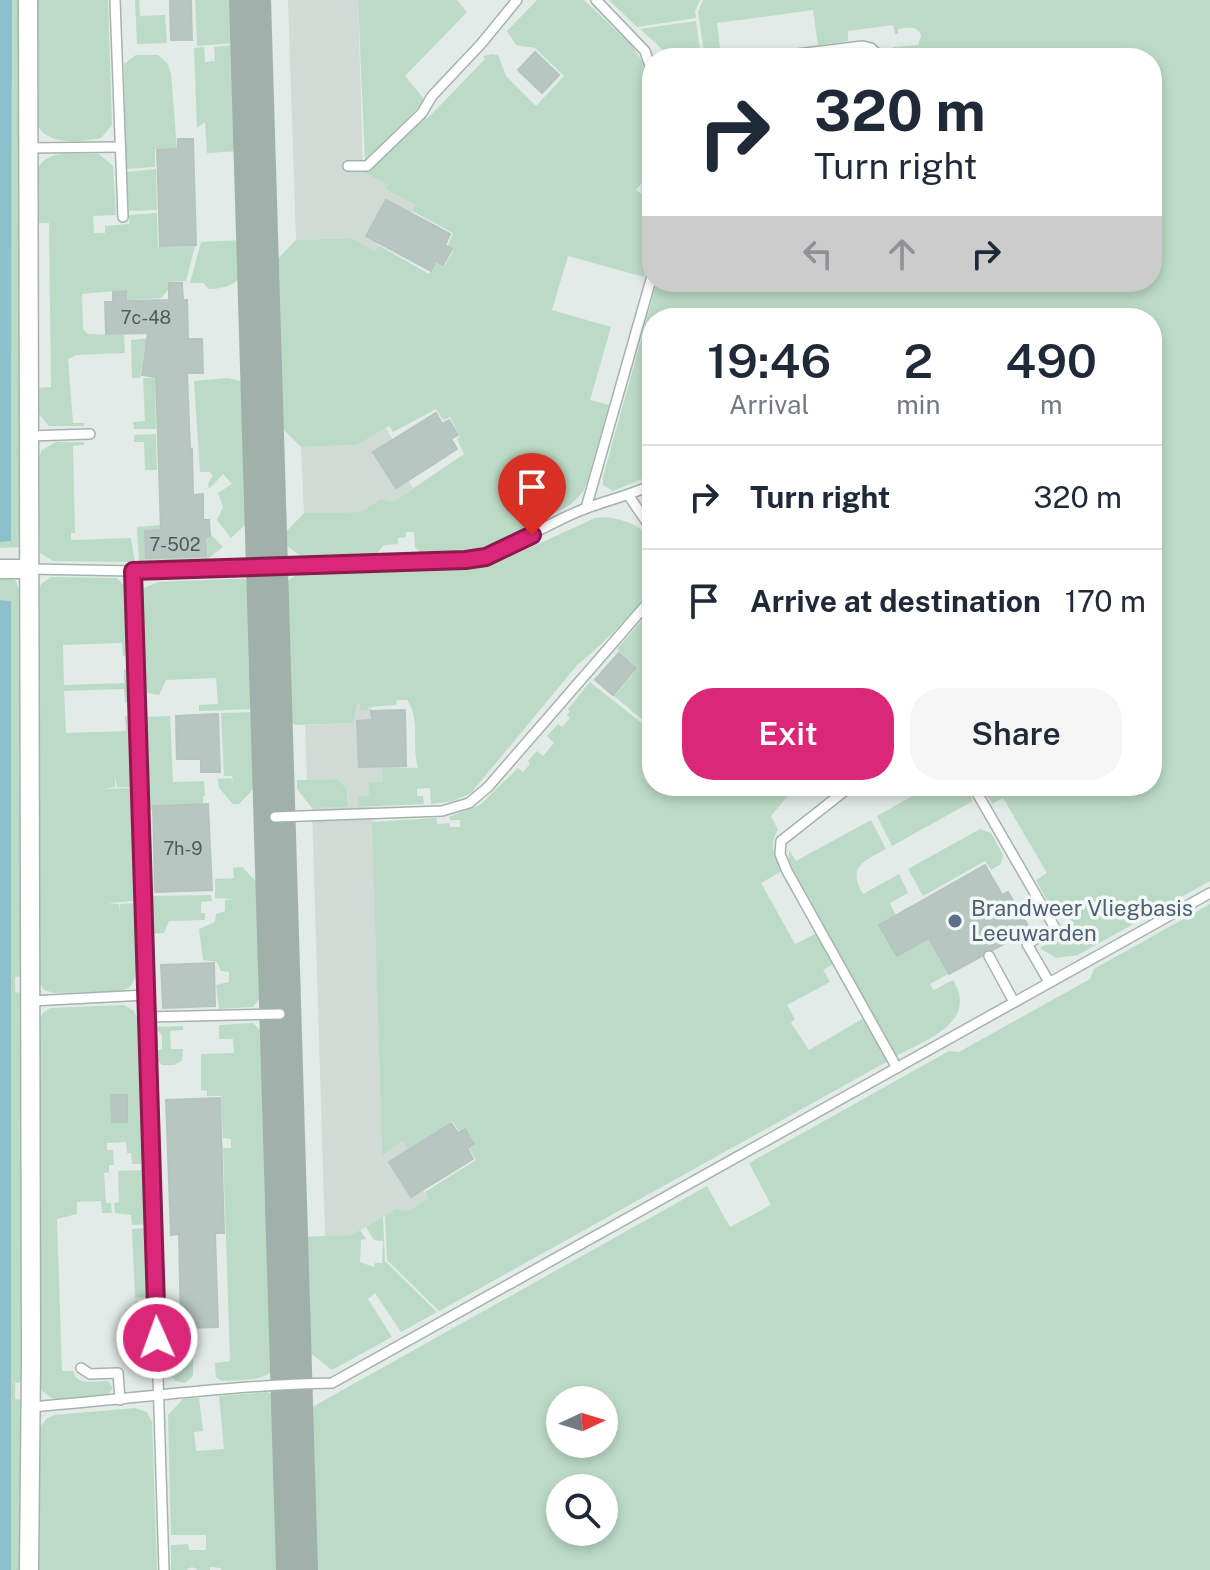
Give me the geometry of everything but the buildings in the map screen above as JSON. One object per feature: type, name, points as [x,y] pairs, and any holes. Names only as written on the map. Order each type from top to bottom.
[{"type":"street","points":[[28,0],[29,1570]]},
{"type":"street","points":[[0,569],[30,569]]},
{"type":"lane","points":[[115,0],[123,217]]},
{"type":"lane","points":[[348,166],[367,166],[422,113],[432,96],[517,0]]},
{"type":"lane","points":[[596,0],[642,48]]},
{"type":"lane","points":[[846,48],[871,48]]},
{"type":"lane","points":[[28,148],[120,147]]},
{"type":"lane","points":[[586,508],[642,311]]},
{"type":"lane","points":[[29,436],[90,434]]},
{"type":"lane","points":[[30,569],[133,571],[465,560],[504,550],[586,508],[642,490]]},
{"type":"lane","points":[[629,496],[642,515]]},
{"type":"lane","points":[[133,571],[164,1570]]},
{"type":"lane","points":[[275,817],[442,811],[475,799],[642,609]]},
{"type":"lane","points":[[838,796],[781,841],[780,854],[897,1068]]},
{"type":"lane","points":[[979,796],[1055,928],[1027,944],[1049,982]]},
{"type":"lane","points":[[31,1407],[159,1397],[266,1384],[332,1383],[1210,893]]},
{"type":"lane","points":[[989,956],[1014,1002]]},
{"type":"lane","points":[[31,1001],[146,995]]},
{"type":"lane","points":[[147,1017],[280,1014]]},
{"type":"lane","points":[[81,1368],[90,1374],[118,1373],[120,1400]]},
{"type":"shaded area","points":[[288,0],[358,0],[363,171],[415,205],[411,213],[386,200],[366,236],[378,243],[374,252],[352,238],[296,240]]},
{"type":"shaded area","points":[[386,428],[393,440],[374,453],[396,488],[408,480],[413,488],[393,502],[380,499],[361,512],[304,513],[301,447],[357,445]]},
{"type":"shaded area","points":[[356,704],[371,706],[372,720],[357,721],[359,767],[382,766],[383,782],[369,797],[358,797],[357,807],[372,807],[382,1154],[404,1141],[409,1149],[389,1162],[410,1197],[423,1190],[428,1198],[409,1211],[395,1210],[352,1235],[325,1236],[312,808],[348,807],[347,789],[337,779],[307,780],[305,725],[353,723]]},
{"type":"green space","points":[[12,0],[21,0],[21,547],[0,548],[0,542],[11,541]]},
{"type":"green space","points":[[37,0],[108,0],[112,125],[101,138],[57,140],[38,126]]},
{"type":"green space","points":[[135,0],[139,0],[140,16],[165,15],[167,43],[137,44]]},
{"type":"green space","points":[[195,0],[235,0],[236,43],[197,46]]},
{"type":"green space","points":[[358,0],[457,0],[467,12],[405,76],[424,99],[422,104],[365,161]]},
{"type":"green space","points":[[537,0],[584,0],[631,45],[642,61],[642,183],[636,190],[642,194],[642,276],[568,256],[552,310],[611,327],[590,400],[609,405],[587,482],[583,492],[570,505],[480,548],[421,553],[415,547],[414,532],[406,532],[406,537],[398,538],[398,544],[384,545],[376,554],[299,555],[281,541],[281,537],[304,513],[361,512],[380,499],[393,502],[464,454],[457,439],[460,436],[450,417],[443,420],[436,409],[393,432],[389,426],[357,445],[301,447],[277,423],[273,264],[296,240],[352,238],[374,251],[378,245],[429,274],[437,262],[445,265],[453,251],[447,247],[453,233],[412,211],[415,205],[386,189],[388,185],[363,172],[372,168],[423,116],[427,119],[485,59],[483,56],[498,55],[506,76],[536,106],[564,76],[535,48],[516,45],[507,31]]},
{"type":"green space","points":[[609,0],[700,0],[695,11],[696,18],[637,27]]},
{"type":"green space","points":[[703,0],[1210,0],[1210,881],[1078,955],[1056,958],[1040,948],[1075,929],[1065,910],[1055,915],[1036,880],[1047,873],[1003,798],[992,804],[988,796],[1162,796],[1162,308],[650,308],[654,292],[1162,292],[1162,48],[893,48],[918,45],[921,36],[912,28],[898,29],[898,34],[895,34],[893,25],[848,31],[848,41],[818,45],[813,10],[717,23],[720,48],[703,48],[698,12]]},
{"type":"green space","points":[[696,21],[700,48],[661,48],[640,29]]},
{"type":"green space","points":[[236,45],[240,151],[207,153],[205,122],[197,128],[194,48],[204,47],[205,62],[215,61],[214,47]]},
{"type":"green space","points":[[136,55],[158,55],[168,64],[177,149],[155,149],[155,167],[126,169],[124,64]]},
{"type":"green space","points":[[99,154],[113,166],[116,215],[93,216],[94,233],[105,233],[105,226],[129,224],[129,215],[157,213],[158,247],[195,246],[186,281],[168,282],[168,290],[161,298],[127,300],[127,290],[82,294],[83,329],[88,334],[124,335],[125,353],[77,355],[68,359],[73,423],[84,423],[84,426],[49,426],[39,414],[37,388],[51,387],[49,223],[37,223],[38,168],[57,155]]},
{"type":"green space","points":[[156,169],[157,210],[129,211],[127,172]]},
{"type":"green space","points":[[242,240],[242,269],[236,281],[221,288],[209,289],[203,283],[190,283],[201,242]]},
{"type":"green space","points":[[642,336],[642,479],[613,491],[603,485]]},
{"type":"green space","points":[[150,338],[145,347],[140,378],[132,378],[131,340]]},
{"type":"green space","points":[[143,378],[155,378],[156,429],[134,429],[133,422],[145,421]]},
{"type":"green space","points":[[228,378],[240,381],[247,393],[250,520],[231,538],[217,520],[223,507],[218,493],[232,484],[223,474],[209,489],[208,484],[213,476],[210,472],[200,472],[194,381]]},
{"type":"green space","points":[[156,434],[157,470],[145,470],[144,442],[134,442],[134,435]]},
{"type":"green space","points":[[56,442],[84,442],[84,445],[73,446],[75,533],[71,533],[71,540],[131,538],[135,562],[53,561],[40,553],[37,464],[42,450]]},
{"type":"green space","points":[[595,518],[626,522],[642,531],[642,599],[638,605],[578,664],[471,793],[453,801],[431,804],[430,788],[417,789],[417,796],[423,796],[424,804],[357,807],[358,797],[369,796],[369,782],[383,782],[382,767],[418,768],[414,716],[407,700],[397,700],[396,705],[368,707],[368,710],[360,710],[360,704],[357,704],[353,723],[295,725],[286,717],[282,590],[287,582],[297,575],[310,572],[490,566]]},
{"type":"green space","points":[[173,524],[173,529],[145,531],[146,558],[206,556],[206,537],[210,534],[223,547],[206,560],[139,562],[137,527]]},
{"type":"green space","points":[[0,577],[15,580],[21,594],[22,976],[15,977],[15,992],[22,993],[23,1382],[15,1383],[15,1399],[23,1400],[21,1570],[11,1570],[11,601],[0,600]]},
{"type":"green space","points":[[51,577],[117,578],[125,586],[128,656],[123,656],[122,643],[63,645],[64,685],[124,683],[124,669],[128,669],[129,703],[125,703],[124,689],[64,691],[66,733],[126,731],[125,716],[130,716],[132,787],[117,787],[115,777],[115,787],[105,789],[132,788],[135,901],[108,903],[119,904],[120,913],[120,904],[136,903],[138,962],[133,982],[123,990],[54,993],[44,990],[38,981],[37,600],[41,584]]},
{"type":"green space","points":[[245,579],[252,585],[256,709],[199,711],[199,705],[218,704],[216,678],[166,680],[159,695],[148,693],[143,688],[141,597],[144,588],[158,582]]},
{"type":"green space","points":[[642,620],[642,719],[614,696],[638,668],[617,649]]},
{"type":"green space","points":[[590,682],[642,723],[642,796],[788,796],[771,816],[778,830],[773,841],[782,871],[761,883],[795,944],[817,933],[833,964],[823,970],[830,982],[787,1005],[795,1019],[791,1023],[809,1050],[864,1018],[888,1061],[439,1311],[387,1260],[385,1216],[396,1209],[409,1211],[428,1198],[425,1192],[476,1160],[468,1147],[474,1143],[464,1128],[459,1131],[452,1121],[408,1149],[403,1141],[382,1155],[372,822],[436,818],[437,824],[449,823],[450,827],[460,827],[460,820],[450,820],[449,817],[480,805],[518,768],[523,772],[537,751],[543,756],[554,743],[547,736],[558,724],[562,727],[570,718],[568,709]]},
{"type":"green space","points":[[256,712],[258,784],[239,804],[233,804],[219,788],[218,779],[231,778],[233,782],[232,776],[224,776],[221,713]]},
{"type":"green space","points":[[170,716],[173,782],[204,781],[205,796],[203,804],[152,805],[152,810],[147,810],[143,717]]},
{"type":"green space","points":[[337,779],[347,789],[348,807],[312,808],[297,789],[297,780]]},
{"type":"green space","points":[[912,796],[970,796],[973,801],[892,846],[877,816]]},
{"type":"green space","points":[[871,820],[886,849],[860,866],[857,871],[858,885],[863,894],[899,874],[908,893],[890,903],[896,916],[880,925],[897,956],[929,938],[948,974],[930,984],[934,990],[953,980],[959,995],[959,1007],[946,1028],[896,1056],[789,861],[789,850],[796,861]]},
{"type":"green space","points":[[980,829],[991,833],[1003,855],[1001,864],[991,870],[985,861],[923,896],[908,869]]},
{"type":"green space","points":[[242,867],[261,886],[264,992],[253,1007],[219,1009],[216,985],[229,982],[229,972],[221,971],[217,962],[203,960],[199,929],[215,922],[216,914],[225,911],[225,900],[235,899],[215,898],[215,879],[234,878],[233,868]]},
{"type":"green space","points":[[211,895],[212,901],[201,902],[205,920],[169,921],[164,933],[151,934],[150,896]]},
{"type":"green space","points":[[1210,904],[1210,1570],[312,1570],[307,1410],[707,1186],[730,1227],[771,1205],[749,1163],[949,1051],[959,1052],[1090,979],[1094,969]]},
{"type":"green space","points":[[124,1005],[134,1011],[139,1022],[143,1164],[132,1164],[126,1142],[107,1143],[107,1150],[113,1150],[114,1165],[109,1165],[109,1172],[104,1173],[106,1203],[111,1203],[112,1213],[102,1213],[101,1201],[77,1202],[77,1214],[57,1219],[62,1371],[73,1371],[82,1381],[108,1381],[113,1388],[108,1394],[55,1400],[42,1391],[39,1379],[38,1020],[50,1008]]},
{"type":"green space","points":[[253,1023],[266,1036],[276,1365],[260,1378],[221,1381],[216,1377],[215,1363],[230,1361],[223,1148],[231,1148],[231,1139],[223,1138],[221,1096],[207,1096],[207,1091],[201,1090],[201,1054],[234,1053],[233,1039],[219,1039],[219,1025]]},
{"type":"green space","points":[[183,1026],[183,1030],[170,1031],[171,1049],[183,1049],[182,1061],[162,1065],[155,1051],[162,1049],[162,1035],[154,1027]]},
{"type":"green space","points":[[144,1170],[146,1224],[132,1225],[131,1215],[115,1213],[114,1203],[119,1202],[118,1171]]},
{"type":"green space","points":[[383,1217],[385,1261],[437,1312],[401,1332],[375,1293],[368,1299],[392,1337],[332,1370],[304,1348],[301,1237],[351,1235],[360,1230],[366,1239],[361,1240],[360,1262],[374,1267],[375,1263],[382,1263],[383,1241],[374,1240],[366,1227]]},
{"type":"green space","points":[[146,1228],[148,1297],[135,1298],[132,1229]]},
{"type":"green space","points":[[135,1302],[148,1302],[150,1365],[137,1366]]},
{"type":"green space","points":[[163,1308],[167,1308],[170,1346],[180,1354],[180,1359],[193,1359],[193,1376],[185,1383],[175,1381],[166,1369]]},
{"type":"green space","points":[[267,1392],[273,1395],[276,1402],[281,1570],[221,1570],[210,1567],[210,1570],[198,1570],[192,1567],[171,1570],[171,1545],[188,1544],[189,1550],[206,1550],[206,1535],[171,1535],[168,1415],[183,1399],[199,1398],[203,1431],[194,1432],[196,1451],[224,1449],[219,1396]]},
{"type":"green space","points":[[135,1408],[147,1412],[152,1422],[157,1570],[36,1570],[41,1426],[47,1418],[55,1415]]},
{"type":"water","points":[[0,0],[12,0],[11,541],[0,542]]},
{"type":"water","points":[[0,600],[11,601],[11,1570],[0,1570]]},
{"type":"taxiway","points":[[250,0],[297,1570]]},
{"type":"place","name":"Brandweer Vliegbasis Leeuwarden","points":[[955,921]]},
{"type":"route","points":[[157,1338],[133,571],[465,560],[486,557],[532,535]]}]
